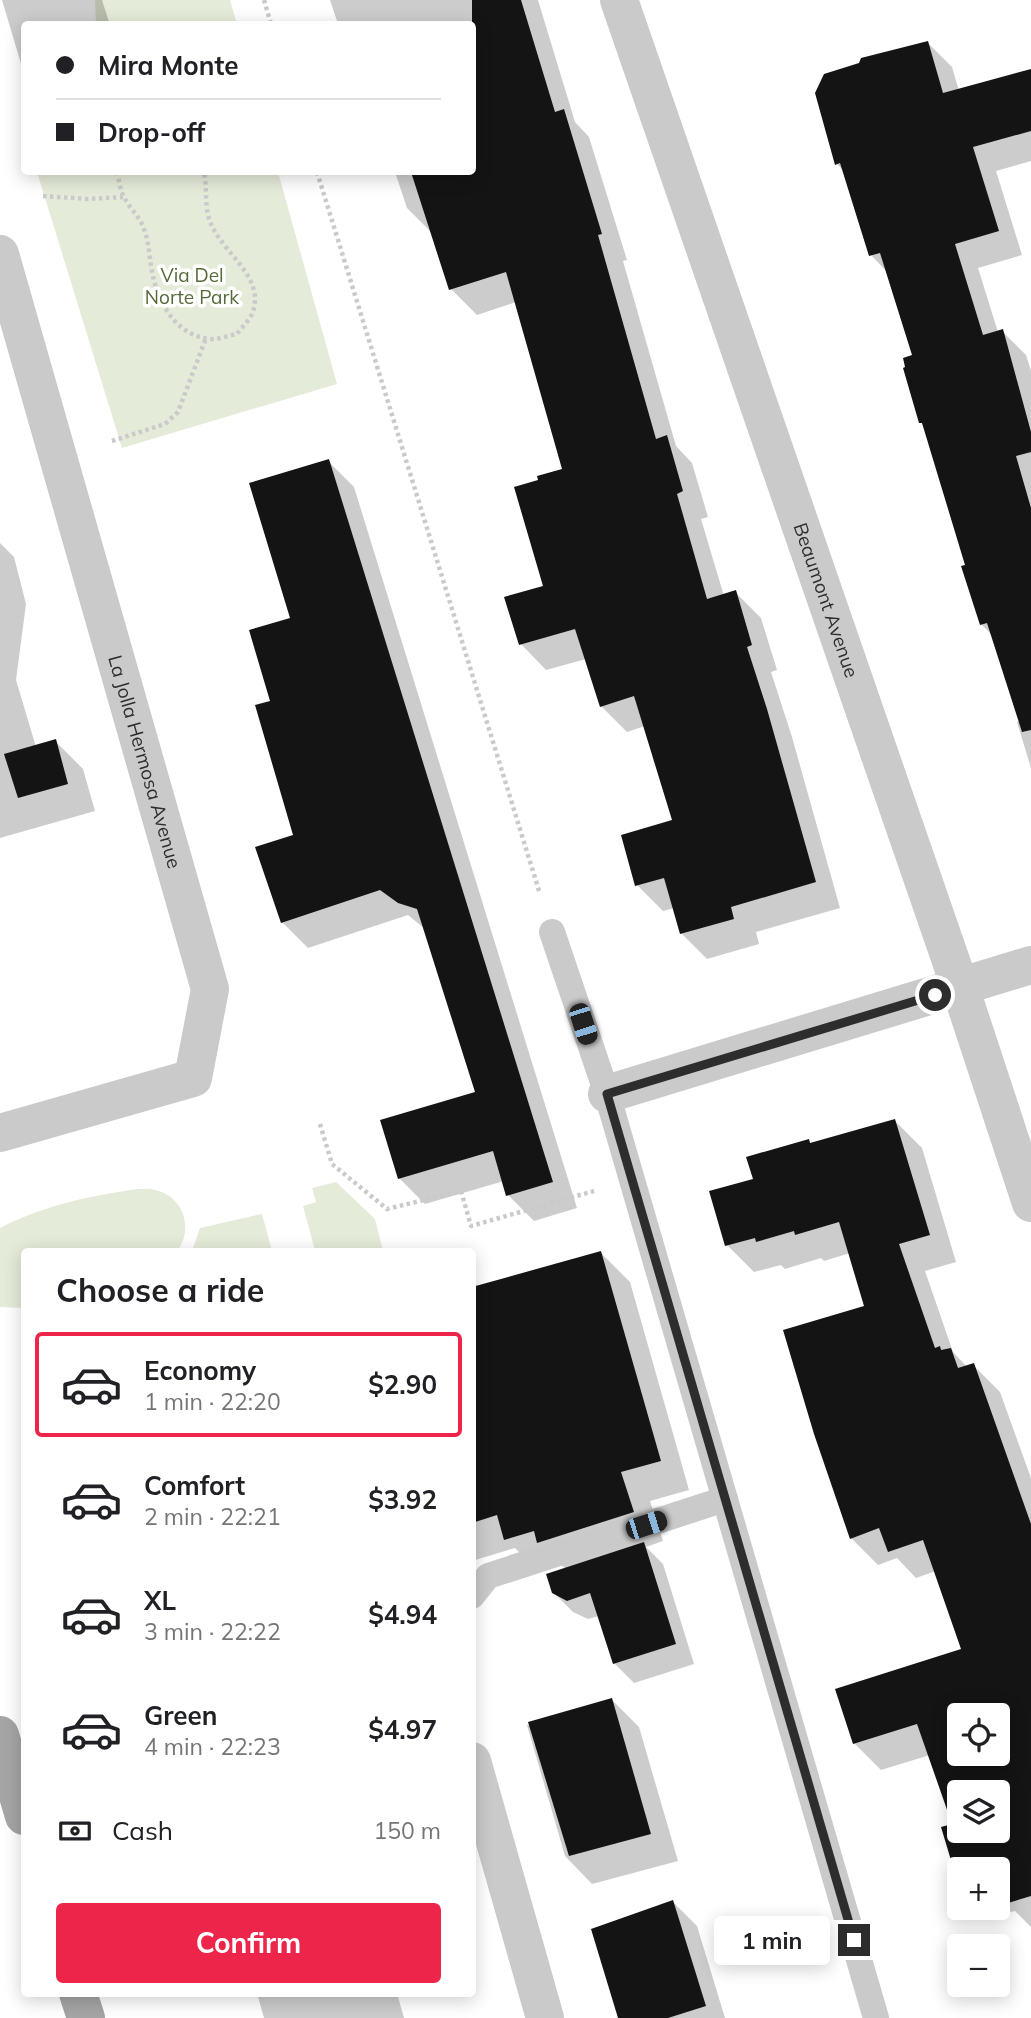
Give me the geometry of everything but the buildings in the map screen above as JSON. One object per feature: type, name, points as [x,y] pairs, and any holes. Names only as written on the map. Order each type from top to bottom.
[{"type":"main road","points":[[0,1735],[21,1806]]},
{"type":"main road","points":[[79,1997],[86,2018]]},
{"type":"street","name":"Beaumont Avenue","points":[[619,0],[960,987],[1031,1203]]},
{"type":"street","name":"La Jolla Hermosa Avenue","points":[[0,254],[210,989],[193,1078],[0,1133]]},
{"type":"street","points":[[607,1094],[1031,965]]},
{"type":"street","points":[[476,1775],[545,2018]]},
{"type":"lane","points":[[552,932],[607,1094],[876,2018]]},
{"type":"lane","points":[[476,1591],[488,1576],[725,1499]]},
{"type":"path","points":[[264,0],[270,21]]},
{"type":"path","points":[[118,175],[124,197],[139,217],[144,229],[150,250],[152,275],[160,300],[171,318],[189,332],[210,339],[237,334],[251,316],[255,292],[247,273],[222,246],[208,216],[204,175]]},
{"type":"path","points":[[318,175],[552,932]]},
{"type":"path","points":[[43,196],[88,199],[124,197]]},
{"type":"path","points":[[113,440],[165,424],[178,412],[206,338]]},
{"type":"path","points":[[320,1124],[332,1164],[387,1209],[461,1191],[471,1226],[632,1181]]},
{"type":"green space","points":[[95,0],[230,0],[236,21],[96,21]]},
{"type":"green space","name":"Via Del Norte Park","points":[[38,175],[279,175],[337,384],[122,448]]},
{"type":"green space","points":[[336,1182],[375,1219],[382,1248],[314,1248],[303,1206],[316,1202],[312,1188]]},
{"type":"green space","points":[[138,1189],[165,1193],[179,1206],[183,1215],[185,1233],[179,1248],[21,1248],[21,1308],[0,1307],[0,1228],[33,1213],[102,1195]]},
{"type":"green space","points":[[262,1214],[271,1248],[193,1248],[200,1228]]},
{"type":"route","points":[[854,1940],[607,1094],[935,995]]}]
